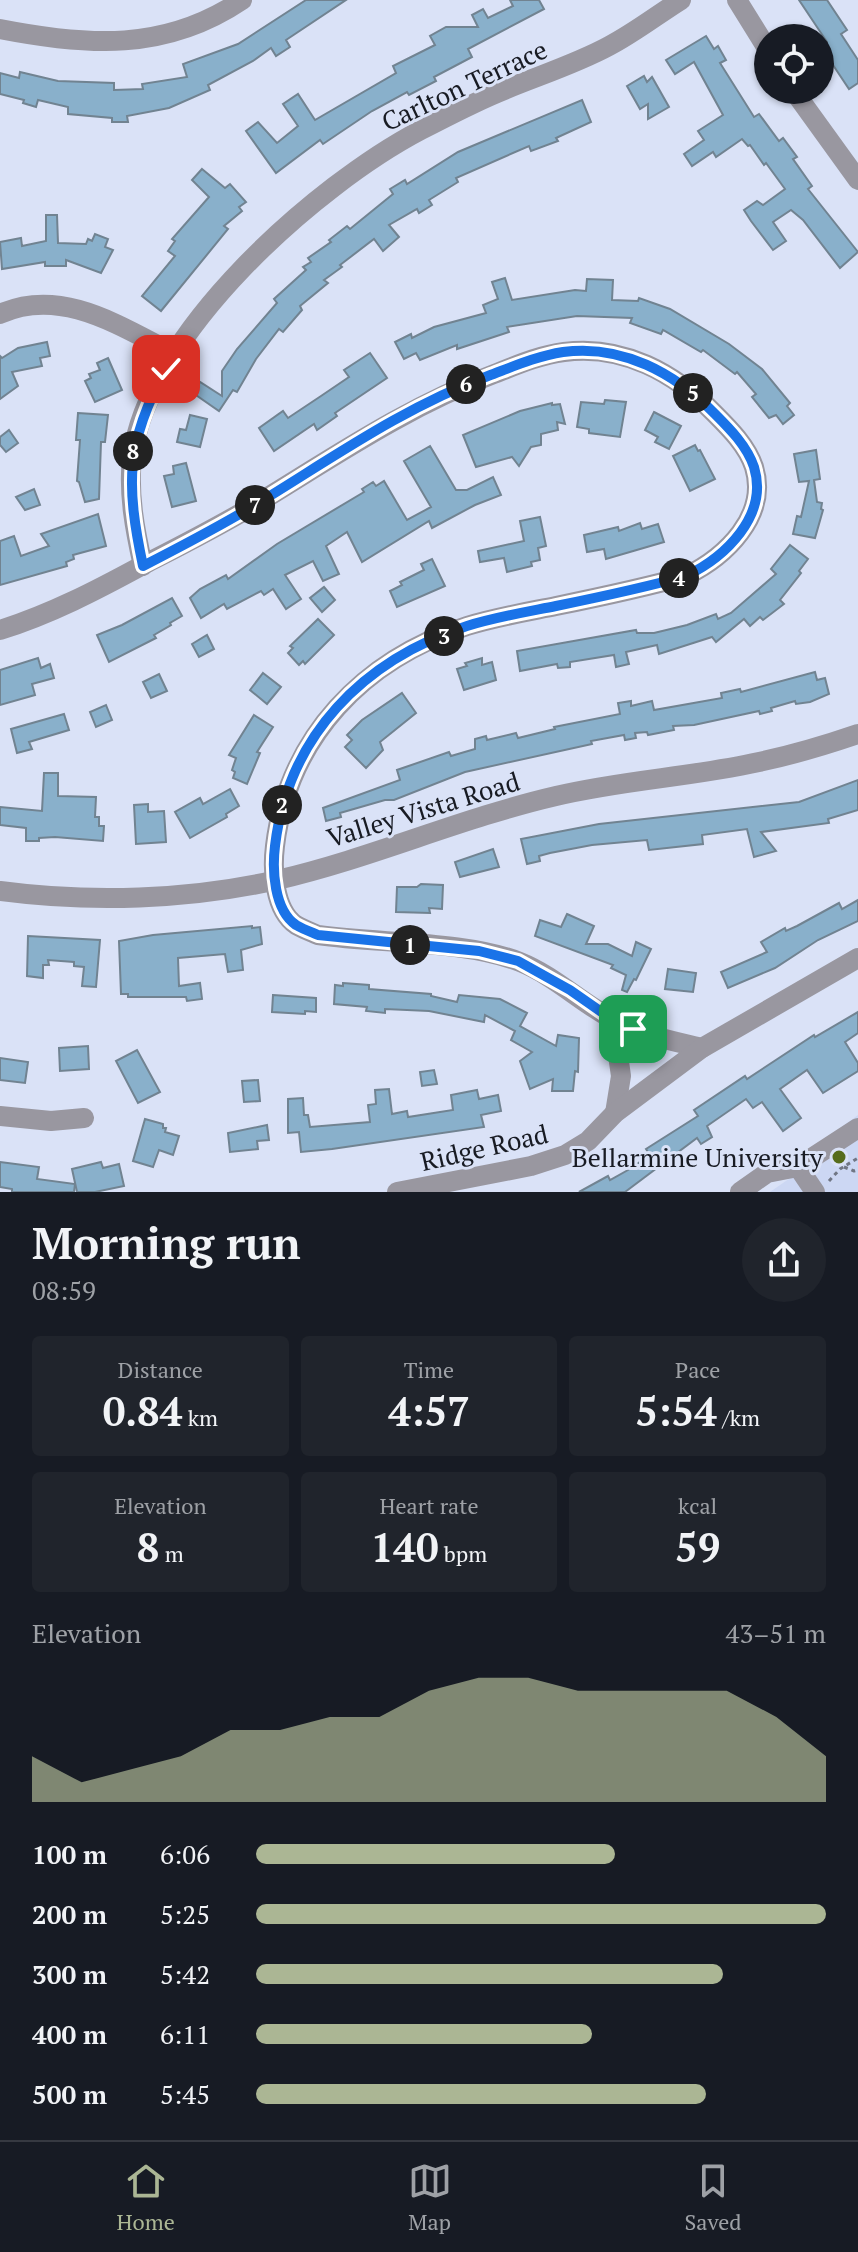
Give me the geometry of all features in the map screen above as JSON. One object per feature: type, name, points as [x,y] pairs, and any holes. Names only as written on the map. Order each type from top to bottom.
[{"type":"street","points":[[0,29],[83,42],[140,40],[188,28],[222,14],[242,0]]},
{"type":"street","name":"Carlton Terrace","points":[[143,566],[131,487],[132,456],[148,401],[175,354],[207,309],[254,255],[299,212],[357,169],[418,131],[611,45],[681,0]]},
{"type":"street","points":[[737,0],[754,27]]},
{"type":"street","points":[[803,104],[858,180]]},
{"type":"street","points":[[0,314],[40,305],[93,312],[175,354]]},
{"type":"street","points":[[0,630],[80,599],[264,500],[359,439],[424,403],[511,367],[563,352],[604,352],[658,369],[684,386],[717,415],[744,448],[753,466],[757,493],[749,520],[737,537],[704,567],[666,581],[467,626],[419,646],[358,686],[332,712],[292,774],[278,823],[274,855],[280,904],[285,914],[296,925],[318,935],[479,951],[518,961],[570,990],[613,1020],[660,1038],[702,1048]]},
{"type":"street","name":"Valley Vista Road","points":[[0,891],[136,897],[276,880],[351,860],[498,810],[614,785],[760,762],[858,734]]},
{"type":"street","name":"Ridge Road","points":[[397,1192],[516,1170],[565,1155],[588,1141],[615,1113],[702,1048],[858,958]]},
{"type":"street","points":[[613,1020],[621,1076],[615,1113]]},
{"type":"street","points":[[0,1116],[51,1121],[84,1118]]},
{"type":"street","points":[[740,1192],[767,1173],[798,1167],[858,1128]]},
{"type":"street","points":[[798,1167],[822,1186]]},
{"type":"path","points":[[822,1186],[858,1158]]},
{"type":"path","points":[[844,1167],[858,1170]]},
{"type":"shaded area","name":"Bellarmine University","points":[[858,1115],[858,1192],[770,1192],[809,1165],[802,1156]]},
{"type":"building","points":[[306,0],[346,0],[286,40],[290,47],[276,56],[271,48],[208,85],[210,90],[169,108],[127,116],[128,122],[68,114],[68,107],[38,100],[36,107],[23,103],[24,100],[0,94],[0,73],[19,78],[20,72],[58,81],[114,83],[114,90],[143,89],[142,84],[187,77],[183,64],[238,44]]},
{"type":"building","points":[[510,0],[539,0],[544,9],[468,49],[472,57],[434,77],[436,81],[372,111],[323,144],[320,140],[276,173],[246,131],[258,122],[277,143],[298,126],[283,104],[298,94],[315,120],[396,73],[393,66],[435,45],[430,36],[446,27],[478,27],[472,15],[483,9],[488,18],[513,6]]},
{"type":"building","points":[[799,0],[827,0],[847,30],[841,34],[858,60],[858,83],[849,89],[834,66],[834,24],[815,24]]},
{"type":"building","points":[[706,36],[714,49],[718,46],[726,60],[720,63],[754,117],[759,114],[779,141],[783,138],[812,186],[808,189],[858,252],[840,268],[803,220],[791,210],[773,222],[786,241],[773,250],[744,210],[757,201],[763,205],[785,189],[766,163],[764,165],[742,139],[716,157],[713,152],[692,166],[684,154],[704,140],[698,131],[723,115],[694,62],[675,74],[666,60]]},
{"type":"building","points":[[644,76],[647,82],[652,77],[669,107],[648,119],[648,104],[640,109],[627,86]]},
{"type":"building","points":[[582,100],[591,122],[556,138],[558,141],[531,151],[529,146],[456,178],[458,182],[429,200],[432,205],[419,213],[417,209],[389,225],[399,237],[383,251],[374,239],[340,265],[342,267],[324,280],[328,283],[300,306],[302,310],[283,332],[279,329],[256,359],[237,392],[233,390],[219,411],[193,393],[200,382],[222,396],[222,371],[277,303],[274,299],[306,270],[303,267],[311,262],[308,258],[393,194],[390,189],[405,180],[407,184],[458,152]]},
{"type":"building","points":[[202,169],[225,188],[230,184],[246,202],[239,207],[242,211],[224,226],[228,229],[161,311],[142,296],[175,256],[168,251],[175,241],[172,239],[209,197],[192,180]]},
{"type":"building","points":[[46,215],[57,215],[58,243],[86,244],[88,239],[92,241],[95,234],[108,239],[105,247],[113,250],[101,273],[66,260],[66,266],[45,266],[45,262],[2,269],[0,242],[21,238],[22,246],[46,241]]},
{"type":"building","points":[[505,278],[512,300],[586,291],[587,279],[613,280],[612,300],[638,301],[639,298],[670,309],[729,344],[762,369],[790,403],[787,406],[794,415],[783,424],[776,415],[769,418],[752,397],[756,394],[737,372],[735,374],[703,350],[701,352],[663,330],[661,334],[630,323],[632,318],[577,316],[507,327],[509,332],[457,349],[457,345],[420,360],[416,353],[404,359],[395,342],[411,334],[412,338],[434,327],[486,313],[483,305],[498,299],[492,282]]},
{"type":"building","points":[[47,342],[50,356],[40,358],[42,366],[12,372],[18,386],[0,399],[0,356],[2,358],[18,348]]},
{"type":"building","points":[[370,353],[387,378],[335,413],[337,416],[317,430],[314,424],[274,451],[259,428],[283,411],[288,418],[321,396],[349,377],[344,370]]},
{"type":"building","points":[[108,358],[122,390],[95,402],[85,381],[91,378],[89,374],[100,370],[97,363]]},
{"type":"building","points":[[605,400],[626,402],[620,437],[589,433],[589,429],[577,427],[581,402],[604,404]]},
{"type":"building","points":[[560,404],[565,424],[557,422],[558,430],[541,434],[541,445],[531,447],[519,466],[512,457],[476,467],[463,435],[520,411]]},
{"type":"building","points":[[654,412],[681,426],[669,449],[655,442],[658,437],[645,430]]},
{"type":"building","points":[[78,413],[108,415],[105,442],[101,442],[99,499],[85,502],[77,481]]},
{"type":"building","points":[[190,415],[207,419],[200,447],[177,442],[180,429],[186,430]]},
{"type":"building","points":[[9,430],[18,443],[6,452],[0,445],[0,437]]},
{"type":"building","points":[[695,445],[715,479],[690,491],[673,456]]},
{"type":"building","points":[[430,446],[456,490],[467,490],[493,477],[501,495],[432,528],[429,521],[362,562],[347,532],[326,546],[339,574],[323,581],[313,561],[285,575],[301,599],[286,609],[273,589],[264,595],[261,591],[227,609],[224,604],[201,618],[190,598],[200,589],[226,575],[228,579],[277,544],[364,492],[362,489],[373,482],[376,486],[384,481],[407,520],[431,507],[404,461]]},
{"type":"building","points":[[816,450],[820,479],[814,480],[817,502],[822,503],[823,510],[815,538],[793,534],[797,516],[801,517],[809,481],[799,482],[794,454]]},
{"type":"building","points":[[186,463],[196,501],[172,507],[164,476],[174,474],[173,466]]},
{"type":"building","points":[[34,489],[40,505],[25,510],[16,497]]},
{"type":"building","points":[[98,514],[106,546],[73,555],[74,559],[66,562],[67,566],[0,585],[0,541],[14,536],[21,556],[49,546],[41,534]]},
{"type":"building","points":[[540,517],[546,546],[538,548],[540,560],[531,562],[532,566],[507,572],[504,558],[480,562],[478,551],[524,541],[520,521]]},
{"type":"building","points":[[640,523],[642,529],[658,524],[664,542],[606,559],[604,549],[587,552],[584,535],[618,527],[619,531]]},
{"type":"building","points":[[790,545],[808,559],[780,600],[784,604],[750,626],[744,619],[716,642],[712,637],[659,654],[657,645],[626,652],[629,664],[616,667],[614,655],[570,662],[570,667],[558,668],[557,664],[520,671],[517,651],[636,630],[637,633],[654,633],[716,614],[718,619],[731,613],[776,574],[771,569]]},
{"type":"building","points":[[432,559],[445,586],[397,607],[390,591],[402,585],[400,582],[424,570],[421,564]]},
{"type":"building","points":[[324,587],[335,600],[322,612],[310,598]]},
{"type":"building","points":[[172,598],[182,616],[154,635],[156,638],[109,662],[97,635]]},
{"type":"building","points":[[318,619],[334,635],[305,664],[303,661],[299,665],[288,653],[293,648],[290,646]]},
{"type":"building","points":[[207,635],[214,649],[199,657],[192,644]]},
{"type":"building","points":[[38,658],[41,668],[50,664],[54,678],[32,684],[35,695],[0,705],[0,670]]},
{"type":"building","points":[[482,658],[482,665],[492,662],[496,680],[464,690],[457,669]]},
{"type":"building","points":[[815,672],[817,680],[825,678],[829,694],[810,702],[796,704],[795,701],[760,714],[759,711],[694,725],[673,726],[674,730],[648,735],[647,732],[635,733],[636,738],[625,740],[624,735],[591,741],[592,744],[465,772],[394,800],[340,813],[341,817],[326,821],[323,808],[400,780],[397,770],[449,752],[451,756],[475,749],[475,739],[486,736],[487,740],[516,733],[518,738],[554,727],[620,714],[618,703],[631,701],[631,706],[652,701],[654,710],[722,698],[721,693],[740,689],[741,692]]},
{"type":"building","points":[[263,673],[281,687],[267,704],[250,690]]},
{"type":"building","points":[[159,674],[167,691],[151,698],[143,682]]},
{"type":"building","points":[[402,693],[416,713],[380,742],[383,750],[366,768],[345,747],[352,740],[347,735],[362,720]]},
{"type":"building","points":[[106,705],[112,720],[96,727],[90,712]]},
{"type":"building","points":[[64,714],[69,730],[29,742],[32,749],[17,753],[11,729]]},
{"type":"building","points":[[254,715],[273,727],[257,752],[260,753],[247,784],[233,778],[236,758],[229,755]]},
{"type":"building","points":[[44,773],[58,773],[58,796],[96,797],[95,817],[99,817],[99,826],[104,826],[103,841],[55,837],[26,841],[26,828],[0,825],[0,807],[42,811]]},
{"type":"building","points":[[858,780],[858,810],[828,819],[829,823],[761,832],[776,851],[754,857],[747,829],[702,835],[703,844],[649,850],[647,840],[592,845],[539,856],[540,861],[527,864],[521,839],[599,824],[799,802]]},
{"type":"building","points":[[230,789],[239,806],[226,814],[227,817],[190,838],[175,812],[200,798],[203,804]]},
{"type":"building","points":[[148,804],[148,812],[164,811],[166,842],[136,844],[134,805]]},
{"type":"building","points":[[493,849],[499,867],[460,877],[455,862]]},
{"type":"building","points":[[421,884],[443,885],[442,909],[429,908],[430,913],[396,912],[397,887],[417,887]]},
{"type":"building","points":[[858,900],[858,921],[818,940],[775,968],[728,988],[721,972],[767,952],[761,942],[839,903],[842,909]]},
{"type":"building","points":[[567,914],[594,926],[586,944],[608,944],[632,956],[636,942],[651,949],[627,992],[622,990],[626,975],[611,968],[613,965],[535,936],[540,920],[561,927]]},
{"type":"building","points":[[260,927],[262,944],[241,950],[243,970],[228,972],[225,954],[178,958],[179,986],[200,983],[202,999],[187,1001],[186,997],[128,997],[128,994],[121,994],[119,941]]},
{"type":"building","points":[[28,936],[100,940],[96,987],[82,986],[84,967],[74,966],[74,962],[48,960],[49,965],[43,965],[43,978],[27,976]]},
{"type":"building","points":[[668,969],[696,973],[693,992],[665,989]]},
{"type":"building","points":[[343,983],[369,985],[369,989],[431,994],[457,1002],[459,995],[500,999],[527,1013],[520,1026],[556,1046],[558,1035],[579,1038],[578,1072],[575,1071],[573,1091],[552,1091],[553,1079],[530,1089],[520,1061],[532,1052],[511,1040],[515,1031],[485,1015],[484,1022],[429,1011],[385,1009],[385,1013],[366,1011],[367,1007],[334,1004],[335,985],[343,986]]},
{"type":"building","points":[[273,995],[316,998],[316,1012],[272,1012]]},
{"type":"building","points":[[858,1012],[858,1033],[845,1042],[858,1063],[858,1071],[823,1093],[807,1070],[780,1089],[801,1118],[783,1131],[762,1102],[753,1108],[746,1099],[707,1126],[712,1137],[701,1144],[697,1138],[625,1192],[579,1192],[608,1176],[610,1180],[628,1170],[650,1155],[646,1149],[698,1116],[694,1110],[745,1076],[747,1079],[814,1035]]},
{"type":"building","points":[[88,1046],[89,1069],[60,1071],[59,1048]]},
{"type":"building","points":[[137,1050],[160,1092],[138,1103],[116,1061]]},
{"type":"building","points":[[0,1058],[28,1062],[25,1083],[0,1080]]},
{"type":"building","points":[[434,1070],[437,1084],[422,1086],[420,1072]]},
{"type":"building","points":[[258,1080],[260,1101],[244,1102],[242,1081]]},
{"type":"building","points":[[389,1089],[392,1114],[407,1111],[408,1117],[453,1110],[451,1095],[477,1090],[479,1099],[498,1095],[501,1111],[481,1115],[484,1127],[332,1149],[301,1152],[299,1132],[288,1133],[288,1099],[303,1098],[304,1115],[308,1115],[310,1127],[370,1122],[368,1105],[376,1104],[375,1090]]},
{"type":"building","points":[[145,1119],[163,1124],[165,1132],[179,1136],[173,1155],[159,1150],[153,1167],[133,1161]]},
{"type":"building","points":[[267,1125],[269,1140],[257,1141],[258,1149],[230,1152],[228,1133]]},
{"type":"building","points":[[0,1162],[39,1167],[37,1179],[75,1184],[74,1192],[12,1192],[12,1189],[0,1187]]},
{"type":"building","points":[[101,1162],[103,1168],[119,1164],[124,1186],[77,1192],[72,1169]]},
{"type":"place","name":"Bellarmine University","points":[[839,1157]]},
{"type":"route","points":[[166,369],[148,401],[132,456],[135,528],[143,566],[264,500],[359,439],[424,403],[460,386],[544,356],[563,352],[604,352],[622,355],[658,369],[700,398],[737,438],[753,466],[757,493],[749,520],[718,557],[686,576],[467,626],[396,658],[358,686],[332,712],[308,745],[292,774],[278,823],[274,855],[280,904],[296,925],[318,935],[479,951],[518,961],[570,990],[613,1020],[633,1029]]}]
